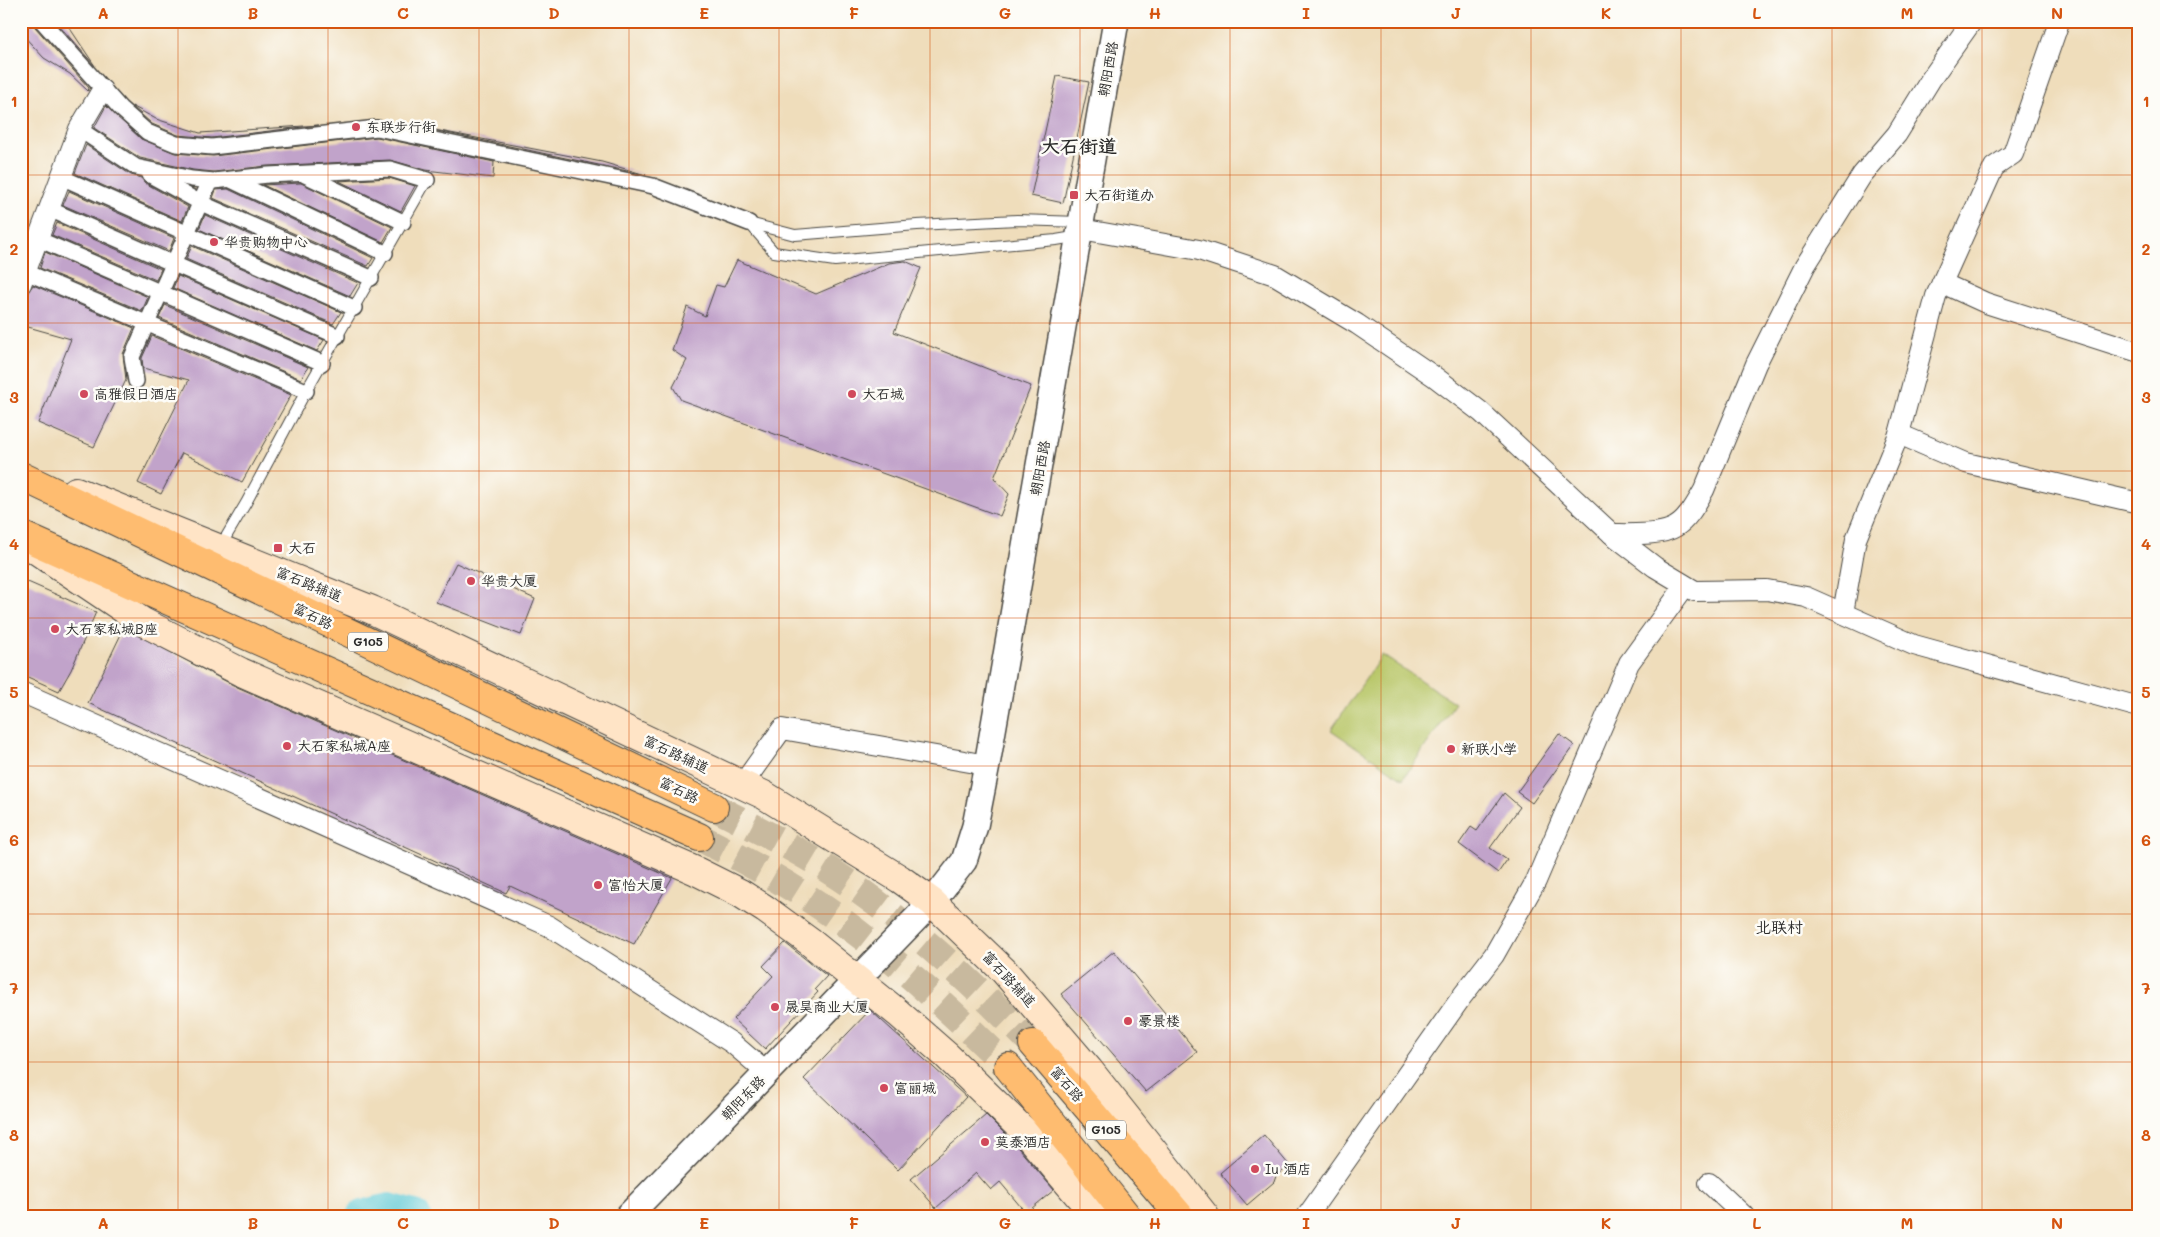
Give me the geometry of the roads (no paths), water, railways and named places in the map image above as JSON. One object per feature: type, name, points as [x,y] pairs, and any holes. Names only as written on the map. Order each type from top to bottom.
[{"type":"highway","name":"富石路","points":[[21,476],[714,807]]},
{"type":"highway","points":[[21,535],[699,837]]},
{"type":"highway","name":"富石路","points":[[1033,1044],[1180,1216]]},
{"type":"highway","name":"G105","points":[[1008,1068],[1127,1216]]},
{"type":"main road","name":"富石路辅道","points":[[21,476],[89,495],[372,610],[742,784],[819,827],[932,902],[1004,970],[1089,1070],[1205,1216]]},
{"type":"main road","points":[[21,540],[143,622],[241,672],[696,871],[740,893],[810,942],[947,1056],[1024,1131],[1096,1216]]},
{"type":"street","points":[[42,21],[102,90],[147,132],[176,144],[212,147],[377,128],[653,186],[749,223]]},
{"type":"street","name":"朝阳西路","points":[[932,902],[964,861],[975,826],[1116,21]]},
{"type":"street","points":[[1612,534],[1646,533],[1675,527],[1695,505],[1704,490],[1756,364],[1805,266],[1862,175],[1897,134],[1931,79],[1972,21]]},
{"type":"street","points":[[1842,613],[1856,539],[1899,434],[1936,296],[1994,167],[2012,154],[2058,25]]},
{"type":"street","points":[[102,90],[79,129],[24,278],[147,323],[306,390]]},
{"type":"street","points":[[79,129],[136,167],[201,202],[371,278]]},
{"type":"street","points":[[136,167],[192,179],[210,180],[231,180],[268,175],[390,170],[427,180]]},
{"type":"street","points":[[303,174],[403,222]]},
{"type":"street","points":[[61,177],[354,308]]},
{"type":"street","points":[[136,381],[132,357],[210,180]]},
{"type":"street","points":[[231,180],[385,253]]},
{"type":"street","points":[[49,208],[337,336]]},
{"type":"street","points":[[1081,226],[1199,250],[1275,275],[1357,324],[1435,377],[1481,412],[1612,534],[1655,567],[1695,592],[1767,590],[1806,598],[1914,645],[2139,708]]},
{"type":"street","points":[[38,239],[322,362]]},
{"type":"street","points":[[1942,283],[1986,303],[2139,352]]},
{"type":"street","points":[[1899,434],[1966,463],[2139,503]]},
{"type":"street","points":[[1307,1216],[1463,995],[1494,955],[1536,881],[1629,663],[1685,586]]},
{"type":"street","points":[[21,692],[549,926],[732,1043],[768,1073]]},
{"type":"street","points":[[742,784],[782,729],[987,765]]},
{"type":"street","name":"朝阳东路","points":[[628,1216],[932,902]]},
{"type":"street","points":[[1708,1183],[1744,1216]]},
{"type":"lane","points":[[220,548],[246,504],[306,390],[427,180]]},
{"type":"lane","points":[[1007,221],[1081,226],[1074,237],[1056,240],[835,261],[774,252],[749,223],[795,234],[1007,221]]},
{"type":"waterway","points":[[362,1216],[389,1209],[415,1216]]},
{"type":"tunnel","points":[[714,807],[811,859],[881,906],[934,950],[1033,1044]]},
{"type":"tunnel","points":[[699,837],[795,890],[862,936],[937,999],[1008,1067]]},
{"type":"place","name":"东联步行街","points":[[356,127]]},
{"type":"place","name":"大石街道办","points":[[1074,195]]},
{"type":"place","name":"华贵购物中心","points":[[214,242]]},
{"type":"place","name":"高雅假日酒店","points":[[84,394]]},
{"type":"place","name":"大石城","points":[[852,394]]},
{"type":"place","name":"大石","points":[[278,548]]},
{"type":"place","name":"华贵大厦","points":[[471,581]]},
{"type":"place","name":"大石家私城B座","points":[[55,629]]},
{"type":"place","name":"大石家私城A座","points":[[287,746]]},
{"type":"place","name":"新联小学","points":[[1451,749]]},
{"type":"place","name":"富怡大厦","points":[[598,885]]},
{"type":"place","name":"晟昊商业大厦","points":[[775,1007]]},
{"type":"place","name":"豪景楼","points":[[1128,1021]]},
{"type":"place","name":"富丽城","points":[[884,1088]]},
{"type":"place","name":"莫泰酒店","points":[[985,1142]]},
{"type":"place","name":"Iu 酒店","points":[[1255,1169]]},
{"type":"district","name":"大石街道","points":[[1079,146]]},
{"type":"district","name":"北联村","points":[[1779,927]]}]
